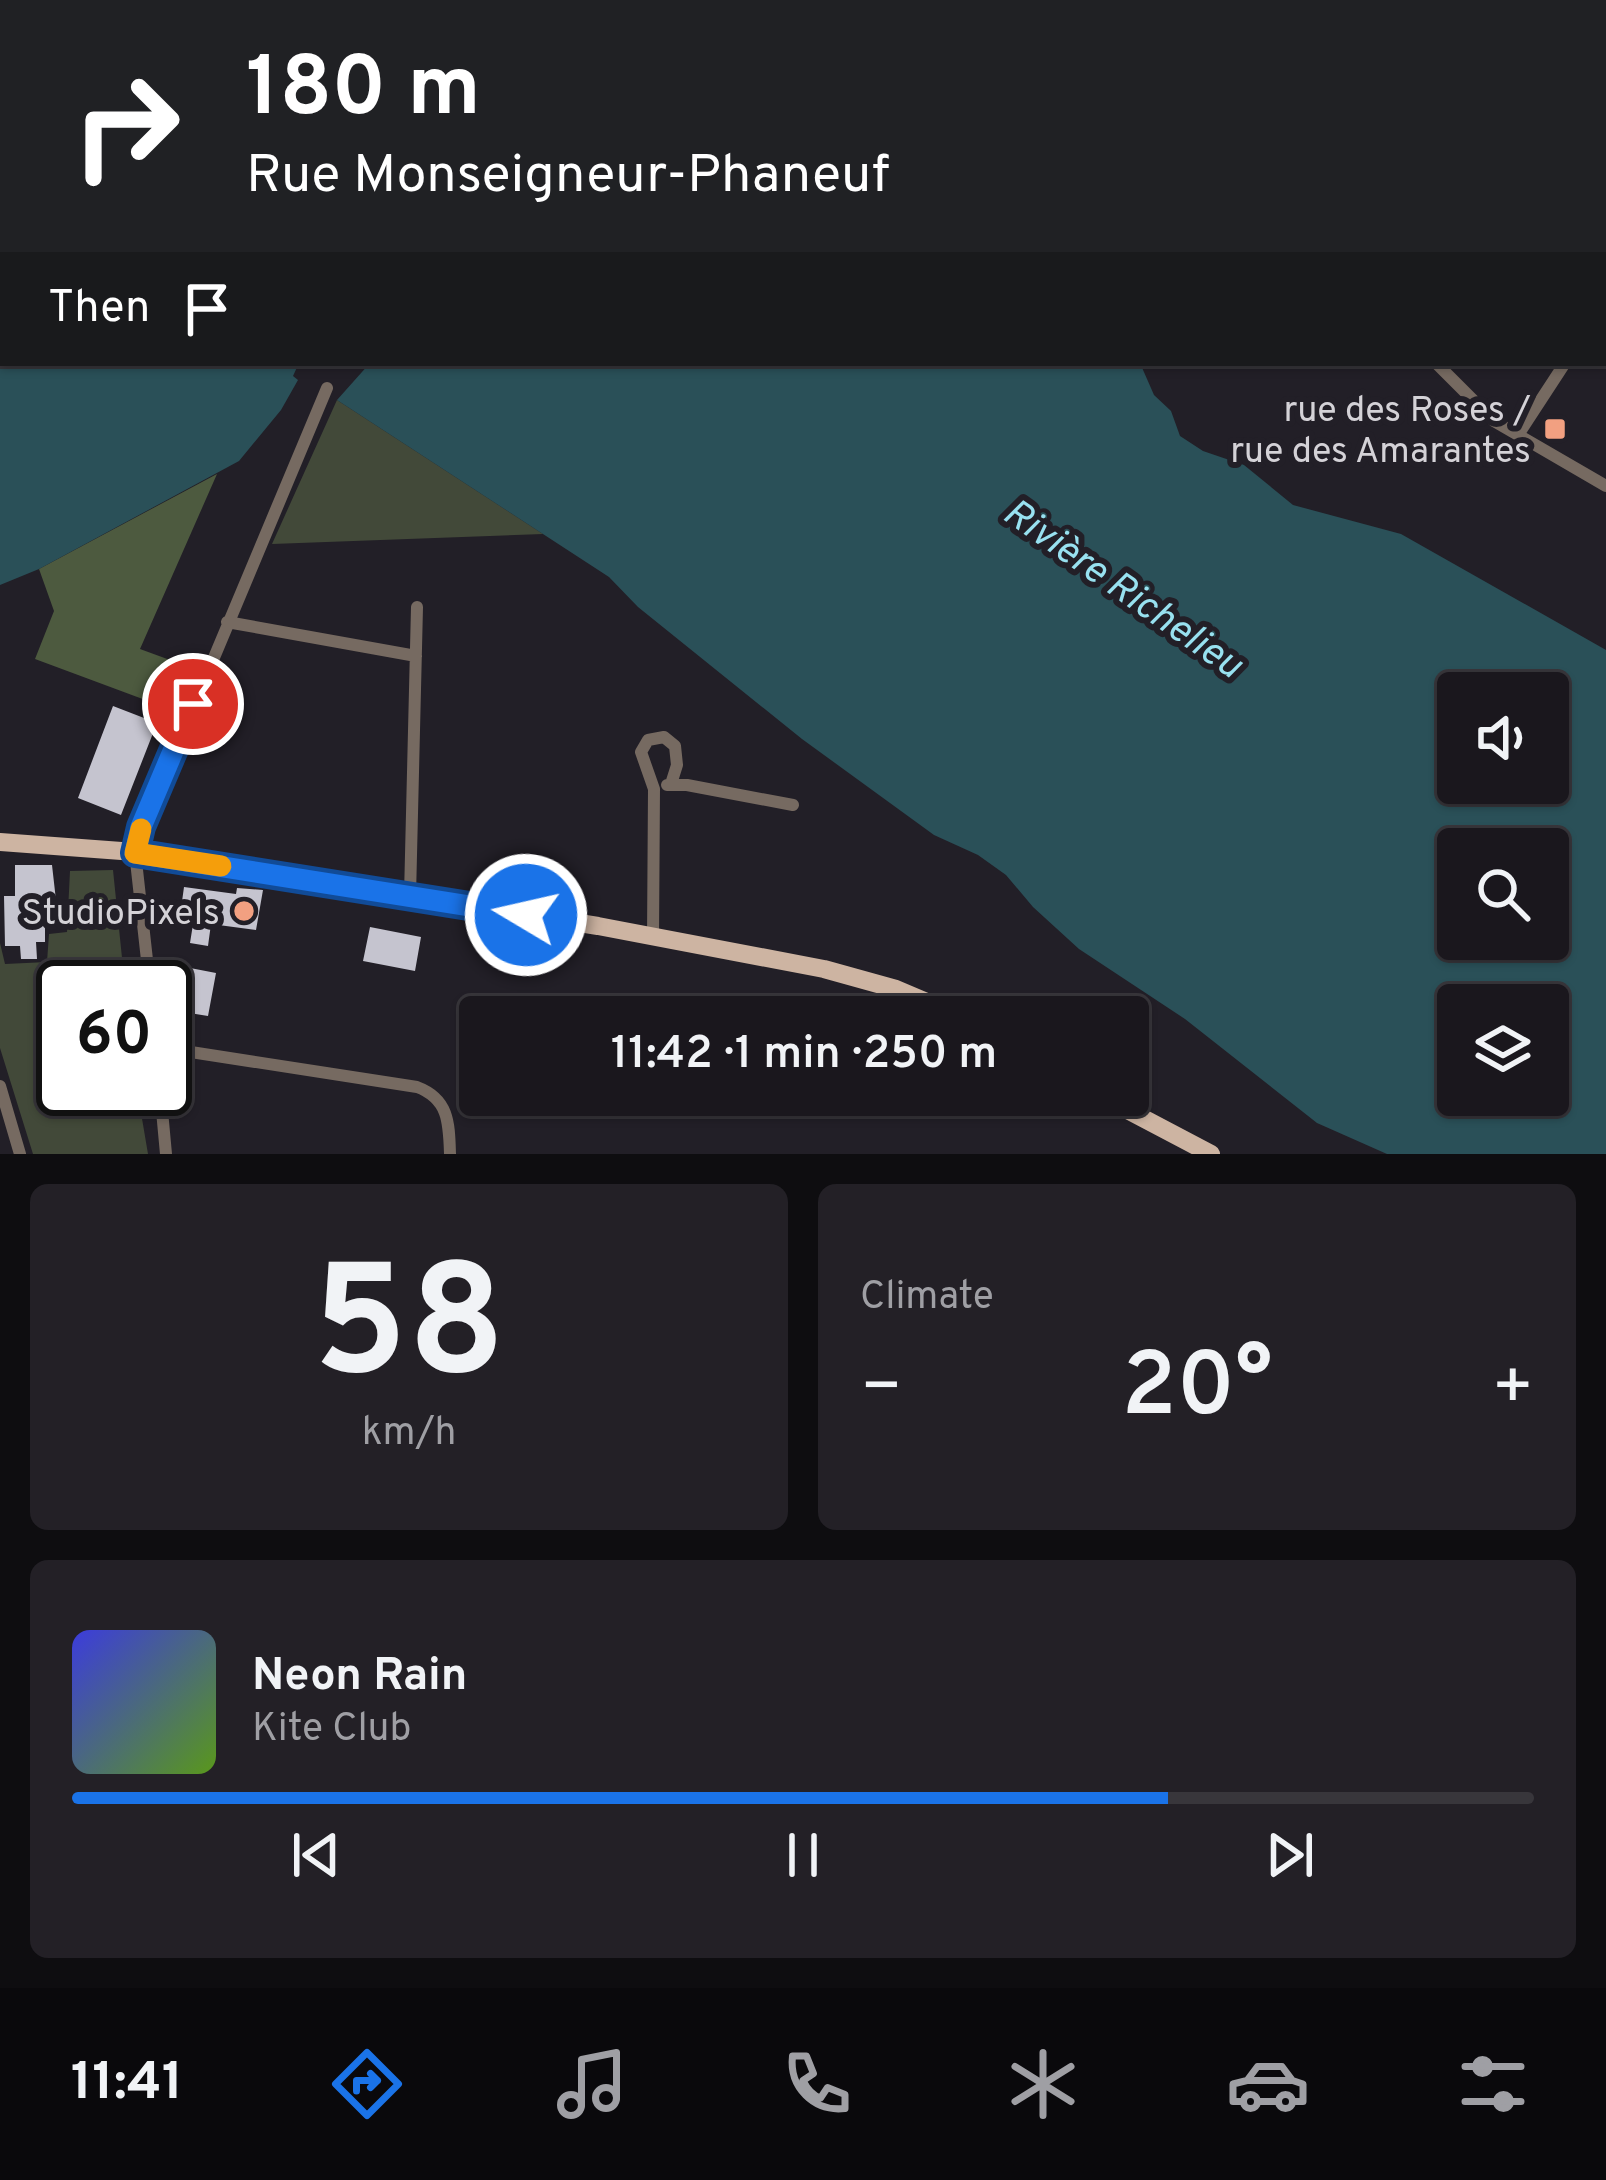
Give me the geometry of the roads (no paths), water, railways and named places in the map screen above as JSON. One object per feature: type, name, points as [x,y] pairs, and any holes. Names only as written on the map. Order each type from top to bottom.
[{"type":"main road","points":[[0,842],[135,853],[653,937],[824,969],[912,996]]},
{"type":"main road","points":[[1139,1116],[1211,1154]]},
{"type":"street","points":[[1439,366],[1476,406],[1606,486]]},
{"type":"street","points":[[1518,435],[1563,366]]},
{"type":"street","points":[[147,960],[135,853],[141,827],[327,388]]},
{"type":"street","points":[[410,896],[417,607]]},
{"type":"street","points":[[227,622],[416,656]]},
{"type":"street","points":[[653,937],[654,789],[641,752],[643,743],[656,737],[670,740],[677,750],[671,784]]},
{"type":"street","points":[[654,789],[671,784],[793,805]]},
{"type":"street","points":[[192,1052],[417,1087],[440,1100],[446,1111],[450,1154]]},
{"type":"street","points":[[0,1086],[20,1154]]},
{"type":"street","points":[[162,1116],[166,1154]]},
{"type":"water","points":[[0,366],[298,366],[293,376],[298,380],[281,410],[239,461],[39,569],[0,585]]},
{"type":"water","name":"Rivière Richelieu","points":[[367,366],[1141,366],[1154,395],[1171,411],[1180,436],[1203,451],[1244,465],[1293,505],[1401,534],[1606,650],[1606,1154],[1387,1154],[1317,1123],[1185,1019],[1079,949],[1006,875],[978,855],[934,835],[802,739],[638,607],[609,577],[337,400]]},
{"type":"place","name":"rue des Roses / rue des Amarantes","points":[[1555,429]]},
{"type":"place","name":"StudioPixels","points":[[244,911]]}]
